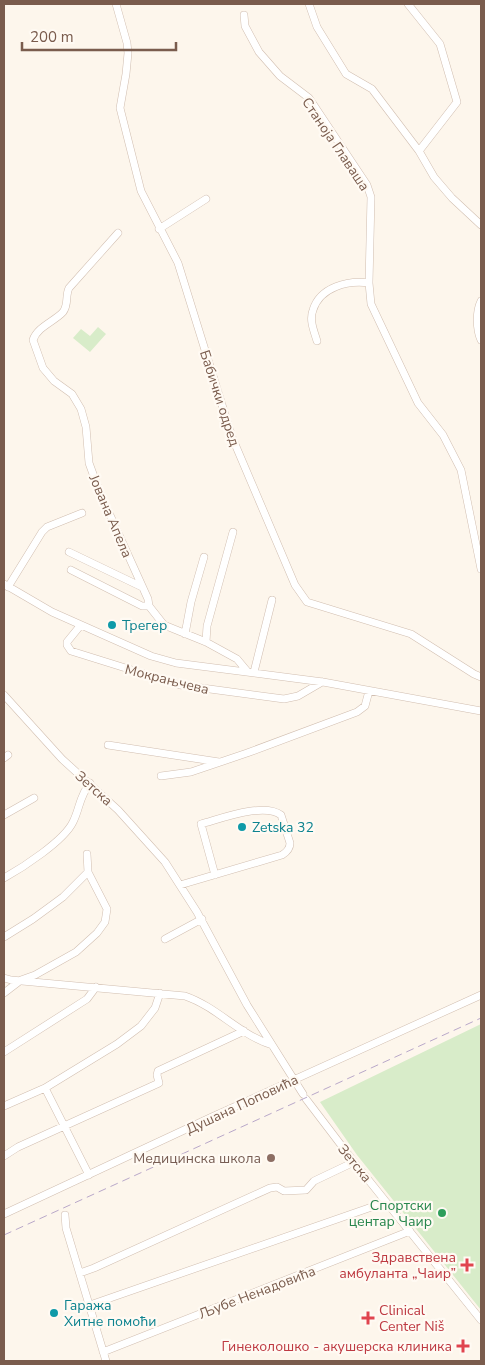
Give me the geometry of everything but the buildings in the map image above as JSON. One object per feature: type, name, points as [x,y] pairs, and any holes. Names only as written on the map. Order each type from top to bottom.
[{"type":"street","name":"Бабички одред","points":[[116,4],[128,53],[120,108],[140,191],[178,263],[232,438],[302,598],[312,604],[411,634],[481,677]]},
{"type":"street","points":[[309,4],[317,27],[346,74],[372,89],[419,151],[434,178],[481,225]]},
{"type":"street","points":[[408,4],[440,44],[456,102],[419,151]]},
{"type":"street","name":"Станоја Главаша","points":[[244,15],[245,26],[259,52],[280,76],[308,98],[366,185],[371,197],[370,304],[418,402],[443,435],[460,470],[481,570]]},
{"type":"street","points":[[159,228],[206,199]]},
{"type":"street","name":"Јована Апела","points":[[118,233],[69,288],[67,304],[63,312],[36,334],[33,340],[43,368],[54,381],[72,394],[81,409],[86,427],[89,463],[100,493],[148,599],[149,606],[164,625],[206,642],[237,659],[251,672]]},
{"type":"street","points":[[317,341],[312,322],[312,310],[320,298],[332,288],[340,285],[358,281],[369,283]]},
{"type":"street","points":[[481,302],[479,304],[477,320],[481,340]]},
{"type":"street","points":[[6,586],[42,532],[53,524],[82,514]]},
{"type":"street","points":[[206,642],[207,626],[233,532]]},
{"type":"street","points":[[69,552],[142,587]]},
{"type":"street","points":[[185,634],[191,602],[204,557]]},
{"type":"street","points":[[71,570],[142,606],[149,606]]},
{"type":"street","name":"Мокрањчева","points":[[6,586],[80,626],[152,656],[176,663],[323,682],[481,711]]},
{"type":"street","points":[[251,672],[272,600]]},
{"type":"street","name":"Мокрањчева","points":[[80,626],[67,642],[71,651],[180,685],[284,699],[298,696],[323,682]]},
{"type":"street","points":[[160,776],[191,772],[357,712],[365,706],[369,691]]},
{"type":"street","name":"Зетска","points":[[4,695],[62,759],[118,810],[165,862],[202,919],[247,1006],[304,1096],[354,1162],[481,1320]]},
{"type":"street","points":[[108,745],[220,762]]},
{"type":"street","points":[[4,878],[65,834],[73,822],[82,793],[90,783]]},
{"type":"street","points":[[4,815],[34,798]]},
{"type":"street","points":[[180,885],[215,875],[282,855],[287,852],[290,848],[290,843],[281,815],[271,811],[253,810],[201,824],[215,875]]},
{"type":"street","points":[[4,992],[21,980],[35,975],[76,952],[97,933],[105,922],[108,913],[106,905],[88,872],[87,854]]},
{"type":"street","points":[[4,937],[63,897],[88,872]]},
{"type":"street","points":[[165,940],[202,919]]},
{"type":"street","points":[[4,978],[160,993],[192,998],[260,1041],[272,1045]]},
{"type":"street","points":[[4,1052],[87,999],[96,987]]},
{"type":"street","points":[[4,1106],[45,1088],[117,1044],[140,1026],[155,1008],[160,993]]},
{"type":"street","name":"Душана Поповића","points":[[4,1214],[481,995]]},
{"type":"street","points":[[4,1156],[18,1147],[158,1083],[158,1071],[244,1031]]},
{"type":"street","points":[[45,1088],[89,1175]]},
{"type":"street","points":[[80,1273],[270,1188],[277,1187],[284,1191],[306,1190],[314,1181],[354,1162]]},
{"type":"street","points":[[90,1306],[386,1202]]},
{"type":"street","points":[[65,1215],[66,1228],[106,1361]]},
{"type":"street","name":"Љубе Ненадовића","points":[[103,1352],[410,1231]]},
{"type":"green space","points":[[98,327],[106,334],[90,352],[73,338],[81,329],[90,336]]},
{"type":"green space","name":"Спортски центар Чаир","points":[[481,1024],[481,1310],[357,1155],[320,1102]]},
{"type":"railway","points":[[4,1235],[481,1018]]},
{"type":"place","name":"Трегер","points":[[112,625]]},
{"type":"place","name":"Zetska 32","points":[[242,827]]},
{"type":"place","name":"Медицинска школа","points":[[271,1158]]},
{"type":"place","name":"Спортски центар Чаир","points":[[442,1213]]},
{"type":"place","name":"Здравствена амбуланта „Чаир”","points":[[467,1265]]},
{"type":"place","name":"Гаража Хитне помоћи","points":[[54,1313]]},
{"type":"place","name":"Clinical Center Niš","points":[[368,1318]]},
{"type":"place","name":"Гинеколошко - акушерска клиника","points":[[463,1346]]}]
